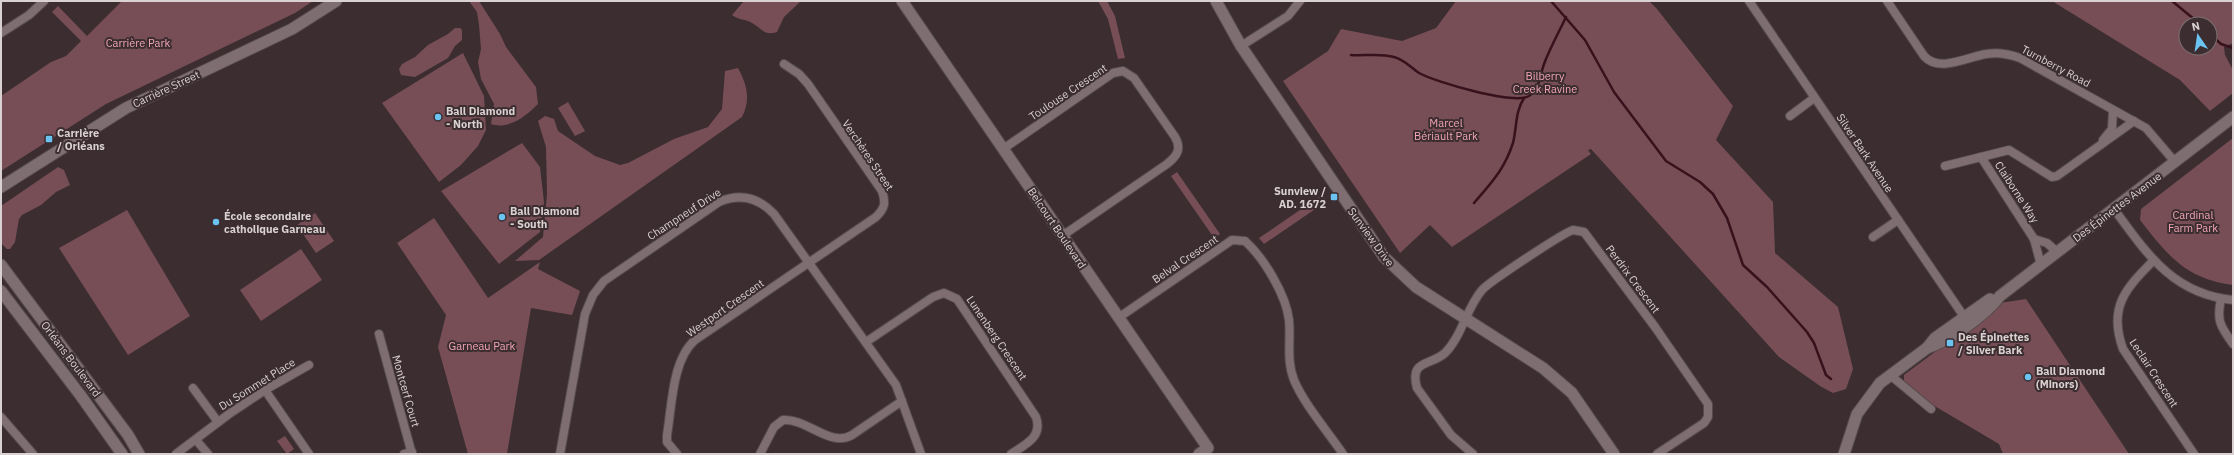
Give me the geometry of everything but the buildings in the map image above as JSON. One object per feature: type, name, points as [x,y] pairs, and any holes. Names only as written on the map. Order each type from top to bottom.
[{"type":"street","points":[[1,33],[29,16],[44,1]]},
{"type":"street","name":"Carrière Street","points":[[1,187],[124,109],[292,29],[336,1]]},
{"type":"street","name":"Belcourt Boulevard","points":[[902,1],[1118,318],[1211,451]]},
{"type":"street","name":"Sunview Drive","points":[[1216,1],[1241,46],[1384,257],[1416,287],[1543,368],[1563,384],[1572,393],[1614,454]]},
{"type":"street","points":[[1241,46],[1288,16],[1300,1]]},
{"type":"street","name":"Silver Bark Avenue","points":[[1749,1],[1966,320]]},
{"type":"street","name":"Turnberry Road","points":[[1887,1],[1924,56],[1931,62],[1941,64],[1987,54],[2010,54],[2029,62],[2134,121],[2150,132],[2175,162]]},
{"type":"street","name":"Verchères Street","points":[[784,64],[799,74],[808,84],[882,191],[886,201],[882,211],[876,217],[810,263]]},
{"type":"street","name":"Toulouse Crescent","points":[[1003,149],[1113,73],[1123,71],[1129,73],[1144,91],[1177,142],[1179,147],[1175,157],[1062,236]]},
{"type":"street","points":[[1790,116],[1814,98]]},
{"type":"street","name":"Claiborne Way","points":[[2099,146],[2112,129],[2113,110]]},
{"type":"street","name":"Des Épinettes Avenue","points":[[1844,454],[1857,414],[1868,397],[1890,376],[1927,348],[1939,344],[1966,320],[1995,303],[2000,296],[2233,117]]},
{"type":"street","name":"Claiborne Way","points":[[1945,166],[2009,150],[2052,177],[2057,176],[2134,121]]},
{"type":"street","name":"Claiborne Way","points":[[1981,157],[2034,239],[2041,265]]},
{"type":"street","name":"Champneuf Drive","points":[[560,454],[585,314],[593,295],[612,275],[719,202],[738,196],[754,199],[766,206],[810,263],[896,385],[921,454]]},
{"type":"street","points":[[2114,209],[2153,261],[2174,279],[2191,289],[2221,299],[2233,300]]},
{"type":"street","points":[[1873,237],[1898,220]]},
{"type":"street","name":"Perdrix Crescent","points":[[1465,318],[1487,286],[1568,231],[1578,230],[1584,232],[1655,327],[1708,404],[1708,417],[1704,423],[1657,454]]},
{"type":"street","name":"Claiborne Way","points":[[2034,239],[2047,243],[2057,252]]},
{"type":"street","name":"Belval Crescent","points":[[1118,318],[1232,240],[1245,241],[1273,279],[1286,306],[1289,319],[1288,354],[1294,380],[1343,454]]},
{"type":"street","name":"Leclair Crescent","points":[[2153,261],[2124,293],[2117,316],[2119,338],[2123,349],[2194,454]]},
{"type":"street","name":"Westport Crescent","points":[[677,454],[667,442],[667,435],[678,367],[685,350],[695,340],[810,263]]},
{"type":"street","name":"Orléans Boulevard","points":[[1,265],[128,435],[139,454]]},
{"type":"street","name":"Orléans Boulevard","points":[[1,291],[81,396],[122,454]]},
{"type":"street","name":"Lunenberg Crescent","points":[[866,342],[933,297],[944,293],[957,299],[1036,417],[1039,429],[1036,436],[1011,454]]},
{"type":"street","points":[[2221,299],[2218,312],[2219,320],[2233,344]]},
{"type":"street","points":[[1465,318],[1445,353],[1422,364],[1419,367],[1415,382],[1417,388],[1451,435],[1473,454]]},
{"type":"street","name":"Montcerf Court","points":[[379,334],[409,453]]},
{"type":"street","name":"Du Sommet Place","points":[[176,454],[218,422],[265,390],[309,365]]},
{"type":"street","points":[[1890,376],[1931,409]]},
{"type":"street","name":"Du Sommet Place","points":[[193,388],[218,422]]},
{"type":"street","points":[[265,390],[309,454]]},
{"type":"street","points":[[760,454],[774,427],[784,420],[799,421],[830,436],[843,439],[852,436],[902,401]]},
{"type":"street","points":[[1,417],[32,454]]},
{"type":"street","points":[[196,440],[208,454]]},
{"type":"street","points":[[1199,454],[1211,451]]},
{"type":"green space","name":"Carrière Park","points":[[122,1],[313,1],[295,13],[106,104],[1,171],[1,96],[51,62],[66,56],[81,41],[52,12],[58,6],[87,36]]},
{"type":"green space","points":[[469,1],[479,1],[500,34],[506,47],[536,87],[538,104],[517,121],[504,125],[491,124],[494,104],[481,79],[478,62],[481,49],[477,12]]},
{"type":"green space","points":[[744,1],[801,1],[784,17],[777,32],[769,33],[750,22],[732,15]]},
{"type":"green space","points":[[1098,1],[1107,1],[1115,16],[1125,58],[1118,59],[1108,19]]},
{"type":"green space","name":"Bilberry Creek Ravine","points":[[1456,1],[1649,1],[1657,9],[1733,106],[1716,140],[1773,202],[1775,253],[1838,307],[1853,369],[1846,389],[1833,393],[1820,386],[1779,357],[1591,149],[1588,150],[1591,154],[1452,247],[1430,225],[1400,253],[1283,81],[1328,51],[1341,29],[1402,41],[1436,28]]},
{"type":"green space","points":[[2052,1],[2233,1],[2233,43],[2224,47],[2225,55],[2233,70],[2233,93],[2210,111],[2180,80]]},
{"type":"green space","points":[[455,28],[460,28],[462,30],[462,40],[455,46],[448,58],[415,77],[401,75],[399,69],[402,64],[415,57],[428,45],[448,34]]},
{"type":"green space","name":"Ball Diamond - North","points":[[463,53],[484,96],[486,130],[478,146],[461,165],[439,182],[382,103]]},
{"type":"green space","points":[[738,68],[744,80],[747,92],[745,110],[742,117],[539,260],[515,261],[543,237],[547,194],[546,147],[538,121],[545,116],[554,119],[558,131],[595,156],[620,165],[628,163],[674,139],[708,127],[722,109],[725,71]]},
{"type":"green space","points":[[568,102],[585,131],[575,136],[558,108]]},
{"type":"green space","name":"Cardinal Farm Park","points":[[2233,138],[2233,285],[2217,282],[2190,271],[2159,244],[2140,220],[2141,209]]},
{"type":"green space","name":"Ball Diamond - South","points":[[522,143],[540,167],[544,202],[540,232],[499,264],[441,191]]},
{"type":"green space","points":[[58,167],[64,170],[70,185],[56,192],[41,205],[22,215],[19,219],[15,242],[10,249],[7,249],[1,243],[1,206]]},
{"type":"green space","points":[[1177,172],[1220,234],[1214,238],[1171,176]]},
{"type":"green space","points":[[1322,195],[1327,201],[1264,244],[1259,238]]},
{"type":"green space","points":[[127,210],[190,316],[128,355],[59,248]]},
{"type":"green space","points":[[315,213],[334,241],[316,253],[297,225]]},
{"type":"green space","name":"Garneau Park","points":[[434,218],[488,298],[540,262],[538,269],[580,291],[572,315],[531,308],[507,454],[468,454],[438,347],[446,315],[397,243]]},
{"type":"green space","points":[[301,249],[322,280],[261,321],[240,290]]},
{"type":"green space","points":[[2026,299],[2129,454],[2003,454],[1999,444],[1904,388],[1904,375],[2000,303]]},
{"type":"green space","points":[[285,436],[294,449],[287,454],[277,441]]},
{"type":"waterway","points":[[1551,1],[1585,40],[1614,92],[1666,161],[1700,182],[1713,194],[1727,218],[1743,265],[1767,287],[1807,332],[1814,343],[1826,375],[1831,379]]},
{"type":"waterway","points":[[2172,1],[2190,16]]},
{"type":"waterway","points":[[1351,55],[1378,55],[1398,58],[1419,73],[1441,82],[1492,95],[1521,98],[1529,96],[1535,90],[1546,58],[1566,17]]},
{"type":"waterway","points":[[2218,41],[2221,44],[2233,48]]},
{"type":"waterway","points":[[1474,203],[1497,175],[1506,161],[1513,143],[1519,109],[1524,98]]},
{"type":"place","name":"Ball Diamond - North","points":[[438,117]]},
{"type":"place","name":"Carrière / Orléans","points":[[49,139]]},
{"type":"place","name":"Sunview / AD. 1672","points":[[1334,197]]},
{"type":"place","name":"Ball Diamond - South","points":[[502,217]]},
{"type":"place","name":"École secondaire catholique Garneau","points":[[216,222]]},
{"type":"place","name":"Des Épinettes / Silver Bark","points":[[1950,343]]},
{"type":"place","name":"Ball Diamond (Minors)","points":[[2028,377]]},
{"type":"park label","name":"Marcel Bériault Park","points":[[1446,129]]}]
